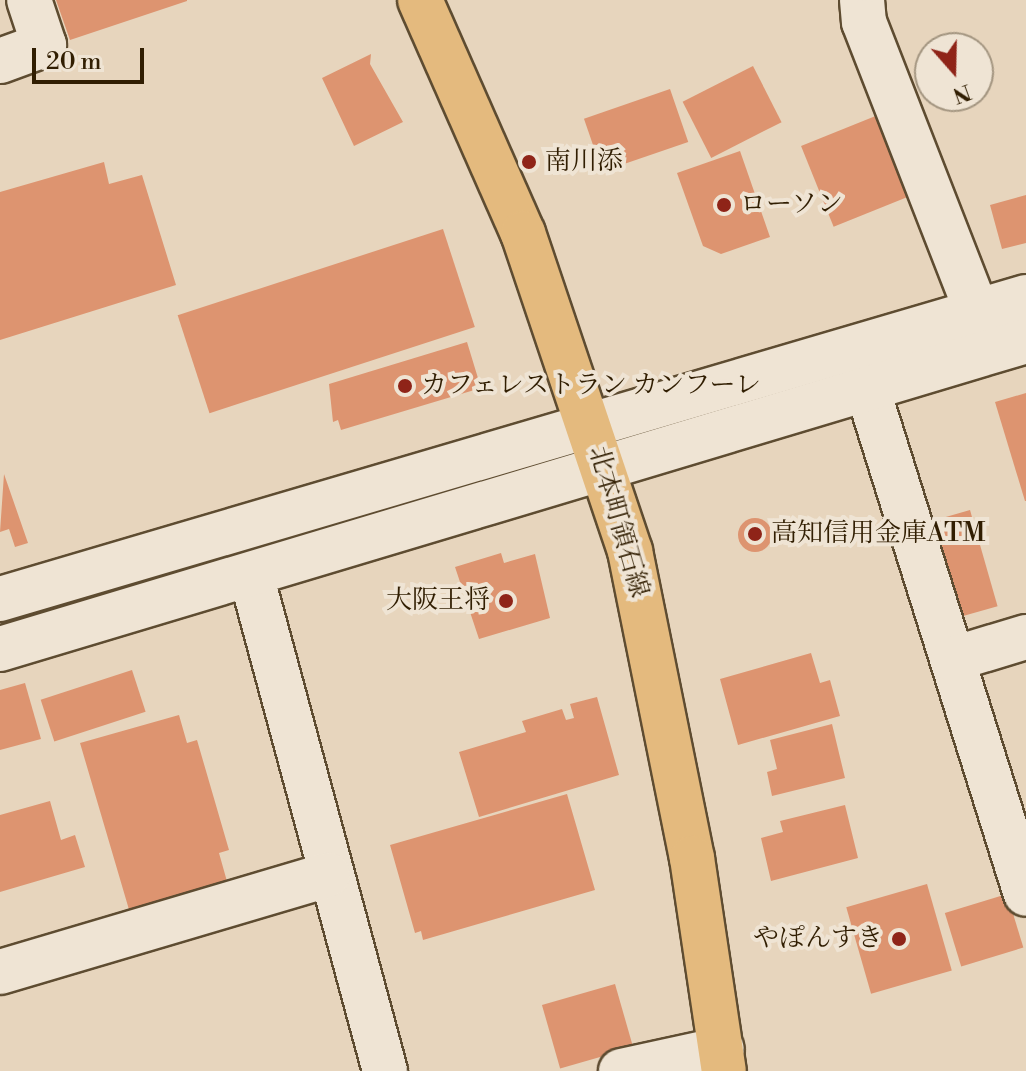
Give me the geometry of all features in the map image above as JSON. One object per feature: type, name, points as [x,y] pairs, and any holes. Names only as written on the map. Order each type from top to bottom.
[{"type":"main road","name":"北本町領石線","points":[[420,0],[501,177],[604,468],[655,670],[723,1060]]},
{"type":"street","points":[[0,61],[44,45],[29,0]]},
{"type":"street","points":[[869,2],[864,22],[977,312]]},
{"type":"street","points":[[0,599],[1026,297]]},
{"type":"street","points":[[0,649],[1026,341]]},
{"type":"street","points":[[867,388],[1025,889]]},
{"type":"street","points":[[251,575],[330,856],[328,875],[385,1071]]},
{"type":"street","points":[[953,659],[1026,637]]},
{"type":"street","points":[[0,972],[328,875]]},
{"type":"street","points":[[621,1071],[723,1060]]},
{"type":"building","points":[[56,0],[187,0],[187,1],[70,40]]},
{"type":"building","points":[[371,54],[370,64],[403,122],[354,146],[322,78]]},
{"type":"building","points":[[753,66],[782,122],[711,158],[683,102]]},
{"type":"building","points":[[670,89],[688,142],[602,172],[584,119]]},
{"type":"building","points":[[878,115],[911,196],[834,227],[801,146]]},
{"type":"building","name":"ローソン","points":[[740,151],[770,237],[721,254],[703,246],[677,173]]},
{"type":"building","points":[[104,162],[109,184],[142,175],[176,285],[0,340],[0,192]]},
{"type":"building","points":[[1026,195],[1026,243],[1002,249],[990,205]]},
{"type":"building","points":[[443,229],[475,327],[209,413],[178,315]]},
{"type":"building","name":"カフェレストラン カンフーレ","points":[[467,342],[481,388],[341,430],[338,420],[333,422],[329,384]]},
{"type":"building","points":[[1026,393],[1026,501],[1025,501],[995,402]]},
{"type":"building","points":[[4,474],[28,543],[15,547],[9,529],[0,532]]},
{"type":"building","points":[[970,510],[998,606],[953,619],[926,523]]},
{"type":"building","name":"高知信用金庫ATM","points":[[755,518],[767,523],[772,535],[767,547],[755,552],[743,547],[738,535],[743,523]]},
{"type":"building","name":"大阪王将","points":[[501,553],[504,563],[535,554],[550,618],[479,639],[455,567]]},
{"type":"building","points":[[811,653],[820,683],[830,680],[840,716],[738,745],[720,679]]},
{"type":"building","points":[[132,670],[146,712],[54,742],[41,700]]},
{"type":"building","points":[[25,683],[41,739],[0,750],[0,690]]},
{"type":"building","points":[[597,697],[619,775],[479,817],[459,752],[526,732],[522,721],[562,709],[566,720],[574,718],[570,704]]},
{"type":"building","points":[[179,715],[187,743],[197,740],[229,850],[219,853],[228,885],[130,913],[80,743]]},
{"type":"building","points":[[832,724],[845,778],[772,796],[767,772],[777,769],[770,740]]},
{"type":"building","points":[[567,794],[595,890],[423,940],[421,931],[415,933],[390,845]]},
{"type":"building","points":[[50,801],[61,840],[75,835],[85,867],[0,892],[0,815]]},
{"type":"building","points":[[845,805],[858,858],[771,881],[761,838],[783,832],[780,821]]},
{"type":"building","name":"やぽんすき","points":[[927,884],[952,971],[871,994],[846,907]]},
{"type":"building","points":[[1007,894],[1023,948],[961,967],[945,913]]},
{"type":"building","points":[[615,984],[633,1047],[560,1068],[542,1005]]},
{"type":"place","name":"南川添","points":[[529,162]]},
{"type":"place","name":"ローソン","points":[[724,205]]},
{"type":"place","name":"カフェレストラン カンフーレ","points":[[405,386]]},
{"type":"place","name":"高知信用金庫ATM","points":[[755,534]]},
{"type":"place","name":"大阪王将","points":[[506,601]]},
{"type":"place","name":"やぽんすき","points":[[899,939]]}]
